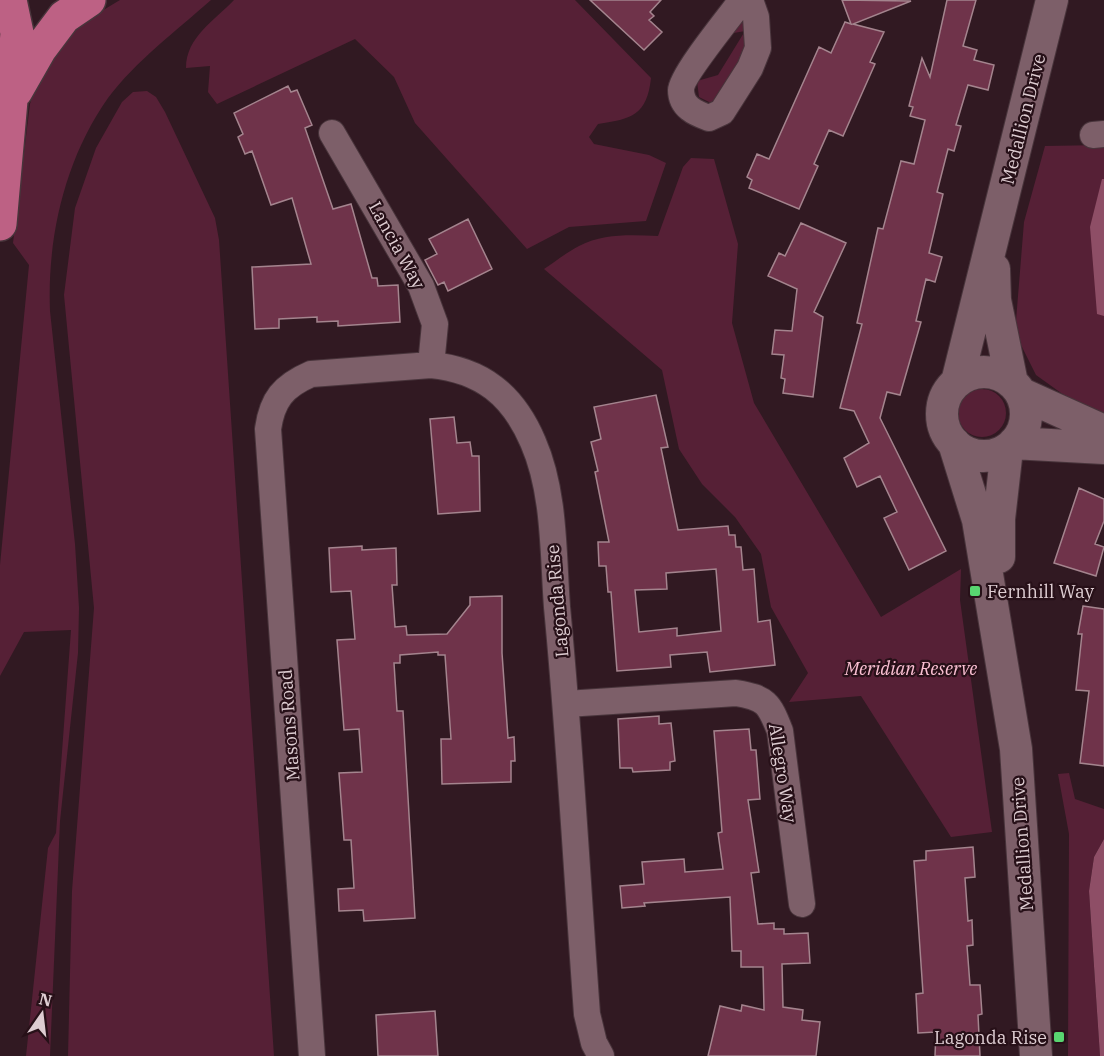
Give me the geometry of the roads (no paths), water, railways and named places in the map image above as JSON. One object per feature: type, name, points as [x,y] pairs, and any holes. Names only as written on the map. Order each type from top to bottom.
[{"type":"highway","points":[[0,224],[17,33],[10,0]]},
{"type":"highway","points":[[13,96],[40,49],[64,17],[88,0]]},
{"type":"street","points":[[742,0],[690,70],[681,88],[683,102],[694,113],[709,118],[722,112],[750,68],[758,48],[756,17],[750,0]]},
{"type":"street","name":"Medallion Drive","points":[[957,382],[1052,0]]},
{"type":"street","name":"Lancia Way","points":[[332,133],[389,227],[421,286],[435,324],[431,365]]},
{"type":"street","name":"Medallion Drive","points":[[993,238],[995,300],[1017,389]]},
{"type":"street","name":"Lagonda Rise","points":[[278,396],[293,382],[311,374],[431,365],[472,374],[495,386],[522,419],[534,443],[546,483],[566,704],[587,1014],[594,1043],[601,1056]]},
{"type":"street","points":[[1017,389],[1026,415],[1021,435],[1011,446],[992,455],[976,455],[954,443],[944,426],[943,406],[946,397],[957,382],[968,375],[991,372],[1017,389],[1104,431]]},
{"type":"street","name":"Masons Road","points":[[278,396],[270,411],[268,429],[312,1056]]},
{"type":"street","name":"Medallion Drive","points":[[954,443],[978,520],[1017,749],[1036,1056]]},
{"type":"street","points":[[1011,446],[1104,448]]},
{"type":"street","name":"Medallion Drive","points":[[998,633],[999,519],[1011,446]]},
{"type":"street","name":"Allegro Way","points":[[566,704],[736,693],[758,696],[771,709],[780,731],[802,904]]},
{"type":"place","name":"Fernhill Way","points":[[975,591]]},
{"type":"place","name":"Lagonda Rise","points":[[1059,1037]]},
{"type":"park label","name":"Meridian Reserve","points":[[911,668]]}]
